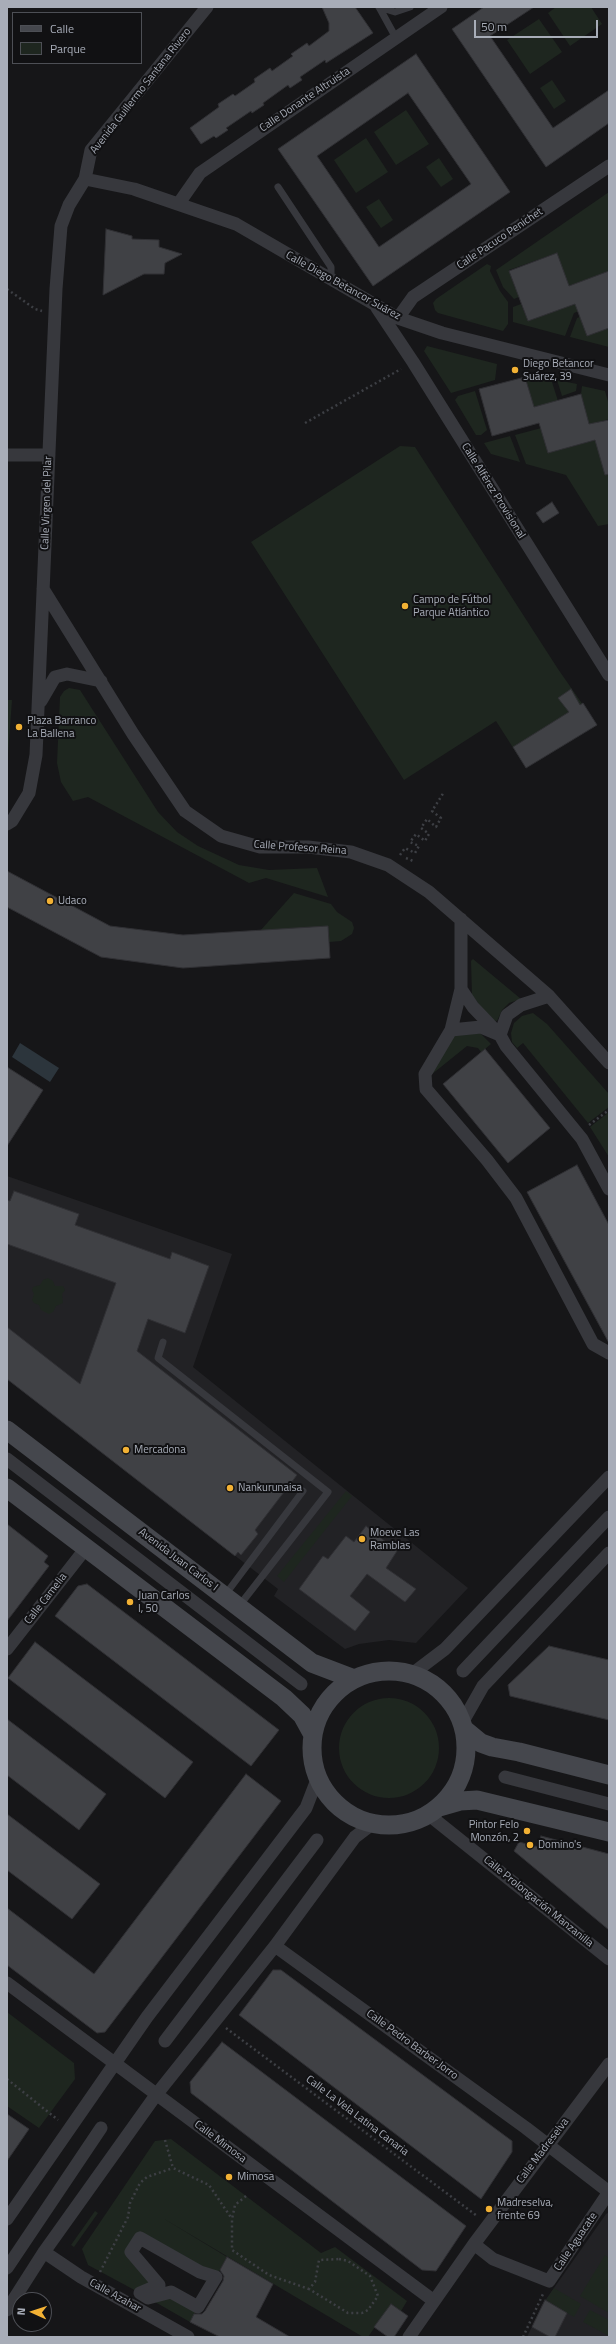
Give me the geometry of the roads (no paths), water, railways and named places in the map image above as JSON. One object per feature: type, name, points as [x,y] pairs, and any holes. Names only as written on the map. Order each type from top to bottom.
[{"type":"street","name":"Avenida Guillermo Santana Rivero","points":[[85,179],[91,150],[207,7]]},
{"type":"street","name":"Calle Donante Altruista","points":[[178,203],[200,173],[442,7]]},
{"type":"street","name":"Calle Pacuco Penichet","points":[[398,318],[413,297],[609,166]]},
{"type":"street","name":"Calle Diego Betancor Suárez","points":[[85,179],[134,189],[236,224],[331,281],[398,318],[442,333],[609,375]]},
{"type":"street","name":"Calle Virgen del Pilar","points":[[7,824],[12,821],[29,793],[36,755],[55,315],[61,226],[69,205],[85,179]]},
{"type":"street","name":"Calle Alférez Provisional","points":[[376,307],[413,362],[609,675]]},
{"type":"street","points":[[7,455],[49,455]]},
{"type":"street","name":"Calle Profesor Reina","points":[[43,589],[184,811],[221,836],[260,847],[308,847],[351,852],[388,866],[429,892],[549,996],[609,1063]]},
{"type":"street","points":[[39,705],[46,689],[55,678],[67,674],[101,681]]},
{"type":"street","points":[[461,919],[461,989],[451,1030],[425,1074],[426,1089],[487,1160],[516,1198],[593,1344],[609,1353]]},
{"type":"street","points":[[461,989],[473,1007],[500,1035],[506,1046],[582,1139],[609,1189]]},
{"type":"street","points":[[500,1035],[507,1015],[521,1005],[549,996]]},
{"type":"street","points":[[451,1030],[481,1026],[500,1035]]},
{"type":"street","name":"Avenida Juan Carlos I","points":[[7,1430],[312,1662],[354,1679]]},
{"type":"street","points":[[7,1459],[301,1684]]},
{"type":"street","points":[[412,1674],[445,1649],[609,1477]]},
{"type":"street","points":[[7,1488],[284,1698],[302,1715],[313,1735]]},
{"type":"street","points":[[463,1671],[609,1517]]},
{"type":"street","name":"Calle Camelia","points":[[7,1650],[86,1548]]},
{"type":"street","points":[[463,1726],[483,1686],[609,1553]]},
{"type":"street","points":[[434,1811],[454,1791],[463,1772],[466,1750],[463,1726],[454,1707],[443,1692],[412,1674],[393,1671],[373,1672],[354,1679],[339,1689],[327,1702],[318,1718],[313,1735],[312,1749],[318,1777],[324,1790],[345,1812],[372,1824],[392,1826],[404,1824],[460,1801],[477,1800],[609,1832]]},
{"type":"street","points":[[463,1726],[481,1743],[492,1747],[519,1752],[609,1775]]},
{"type":"street","points":[[7,2219],[147,2017],[306,1808],[318,1777]]},
{"type":"street","points":[[505,1777],[609,1804]]},
{"type":"street","name":"Calle Prolongación Manzanilla","points":[[434,1811],[609,1959]]},
{"type":"street","points":[[7,2310],[44,2252],[156,2095],[275,1946],[355,1837],[372,1824]]},
{"type":"street","points":[[165,2041],[317,1840]]},
{"type":"street","name":"Calle Pedro Barber Jorro","points":[[275,1946],[548,2145],[609,2192]]},
{"type":"street","name":"Calle Mimosa","points":[[7,1983],[434,2301]]},
{"type":"street","name":"Calle Madreselva","points":[[409,2337],[474,2244],[609,2064]]},
{"type":"street","points":[[7,2268],[101,2128]]},
{"type":"street","name":"Calle Aguacate","points":[[474,2244],[493,2259],[549,2281],[609,2192]]},
{"type":"street","points":[[140,2238],[200,2272],[216,2278],[198,2307],[171,2292],[148,2298],[140,2293],[159,2285],[131,2252],[140,2238]]},
{"type":"street","name":"Calle Azahar","points":[[44,2252],[81,2277],[188,2337]]},
{"type":"lane","points":[[379,7],[395,12],[410,7]]},
{"type":"lane","points":[[379,7],[396,38]]},
{"type":"lane","points":[[278,187],[331,267],[331,281]]},
{"type":"lane","points":[[163,1342],[158,1358],[328,1492],[232,1601]]},
{"type":"lane","points":[[232,1601],[303,1491]]},
{"type":"place","name":"Diego Betancor Suárez, 39","points":[[515,370]]},
{"type":"place","name":"Campo de Fútbol Parque Atlántico","points":[[405,606]]},
{"type":"place","name":"Plaza Barranco La Ballena","points":[[19,727]]},
{"type":"place","name":"Udaco","points":[[50,901]]},
{"type":"place","name":"Mercadona","points":[[126,1450]]},
{"type":"place","name":"Nankurunaisa","points":[[230,1488]]},
{"type":"place","name":"Moeve Las Ramblas","points":[[362,1539]]},
{"type":"place","name":"Juan Carlos I, 50","points":[[130,1602]]},
{"type":"place","name":"Pintor Felo Monzón, 2","points":[[527,1831]]},
{"type":"place","name":"Domino's","points":[[530,1845]]},
{"type":"place","name":"Mimosa","points":[[229,2177]]},
{"type":"place","name":"Madreselva, frente 69","points":[[489,2209]]}]
